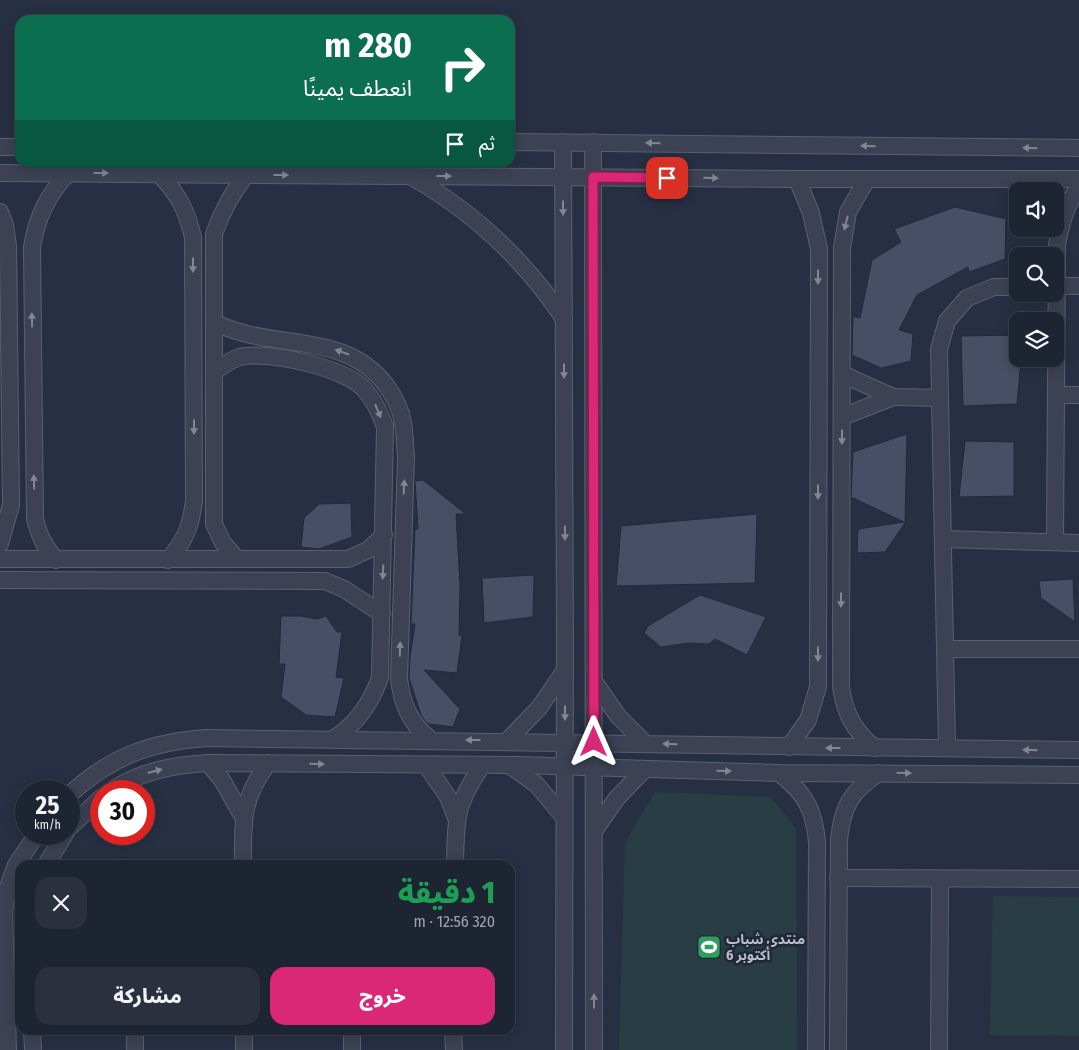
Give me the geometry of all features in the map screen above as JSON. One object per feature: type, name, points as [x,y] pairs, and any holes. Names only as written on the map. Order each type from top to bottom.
[{"type":"street","points":[[515,142],[1079,148]]},
{"type":"street","points":[[563,142],[564,1050]]},
{"type":"street","points":[[593,142],[594,1050]]},
{"type":"street","points":[[0,147],[15,147]]},
{"type":"street","points":[[0,173],[867,179],[1009,185]]},
{"type":"street","points":[[56,560],[46,548],[39,534],[35,519],[32,247],[35,226],[42,207],[68,173]]},
{"type":"street","points":[[159,174],[180,199],[187,213],[193,236],[194,501],[192,523],[186,536],[168,560]]},
{"type":"street","points":[[237,559],[220,537],[214,524],[214,234],[221,213],[232,193],[246,175]]},
{"type":"street","points":[[410,176],[451,200],[488,229],[522,262],[564,319]]},
{"type":"street","points":[[789,747],[808,720],[818,687],[818,249],[812,213],[797,179]]},
{"type":"street","points":[[867,179],[848,212],[842,248],[841,687],[843,705],[850,722],[861,736],[875,748]]},
{"type":"street","points":[[1049,182],[1079,179]]},
{"type":"street","points":[[1057,245],[1062,221],[1071,198],[1079,187]]},
{"type":"street","points":[[0,212],[5,225],[8,246],[4,310],[5,394],[11,505],[0,544]]},
{"type":"street","points":[[193,236],[196,229],[202,226],[210,228],[214,234]]},
{"type":"street","points":[[8,246],[12,239],[20,237],[28,240],[32,247]]},
{"type":"street","points":[[1054,237],[1057,245]]},
{"type":"street","points":[[818,249],[842,248]]},
{"type":"street","points":[[1064,286],[1079,286]]},
{"type":"street","points":[[947,748],[939,349],[947,320],[966,298],[994,287],[1009,287]]},
{"type":"street","points":[[1056,302],[1056,542]]},
{"type":"street","points":[[214,322],[244,335],[327,347],[354,356],[376,373],[394,395],[403,422],[406,457],[399,679],[401,697],[408,714],[418,729],[431,740]]},
{"type":"street","points":[[272,358],[265,350],[266,344],[276,340]]},
{"type":"street","points":[[214,372],[226,362],[241,357],[257,355],[322,366],[344,373],[363,387],[377,406],[385,427],[386,451],[380,678],[382,684],[389,687],[395,685],[399,679]]},
{"type":"street","points":[[842,374],[893,397]]},
{"type":"street","points":[[1056,395],[1079,395]]},
{"type":"street","points":[[842,417],[893,397],[940,398]]},
{"type":"street","points":[[194,501],[197,507],[203,510],[209,508],[213,503]]},
{"type":"street","points":[[11,505],[14,511],[20,514],[32,510],[35,503]]},
{"type":"street","points":[[0,560],[348,559],[368,550],[384,536]]},
{"type":"street","points":[[943,539],[1079,543]]},
{"type":"street","points":[[325,581],[331,578],[334,572],[332,565],[327,560]]},
{"type":"street","points":[[0,580],[325,581],[344,589],[382,614]]},
{"type":"street","points":[[946,649],[1079,649]]},
{"type":"street","points":[[507,741],[540,708],[565,670]]},
{"type":"street","points":[[333,739],[348,729],[363,713],[380,678]]},
{"type":"street","points":[[595,683],[618,716],[646,744]]},
{"type":"street","points":[[818,687],[841,687]]},
{"type":"street","points":[[80,785],[111,763],[140,749],[174,740],[206,738],[565,741],[789,747],[1079,750]]},
{"type":"street","points":[[208,763],[222,780],[243,818]]},
{"type":"street","points":[[134,780],[148,773],[178,765],[208,763],[594,766],[779,773],[879,772],[1079,775]]},
{"type":"street","points":[[243,860],[243,818],[250,792],[268,763]]},
{"type":"street","points":[[426,765],[448,797],[456,818]]},
{"type":"street","points":[[455,860],[456,818],[471,782],[482,766]]},
{"type":"street","points":[[510,766],[536,784],[563,816]]},
{"type":"street","points":[[594,831],[617,798],[645,769]]},
{"type":"street","points":[[838,1050],[838,878],[841,820],[849,801],[862,784],[879,772]]},
{"type":"street","points":[[779,773],[795,786],[807,802],[815,821],[817,842],[816,1050]]},
{"type":"street","points":[[80,818],[90,808]]},
{"type":"street","points":[[19,860],[30,845]]},
{"type":"street","points":[[49,860],[58,845]]},
{"type":"street","points":[[8,1050],[4,912],[8,887],[15,868]]},
{"type":"street","points":[[838,878],[1079,879]]},
{"type":"street","points":[[939,1050],[940,879]]},
{"type":"street","points":[[32,1035],[33,1050]]},
{"type":"street","points":[[135,1035],[135,1050]]},
{"type":"street","points":[[244,1035],[244,1050]]},
{"type":"street","points":[[352,1035],[352,1050]]},
{"type":"street","points":[[454,1035],[454,1050]]},
{"type":"green space","name":"منتدى شباب 6 أكتوبر","points":[[655,792],[771,797],[796,829],[797,1050],[619,1050],[625,843]]},
{"type":"green space","points":[[993,896],[1079,897],[1079,1036],[990,1035]]},
{"type":"building","points":[[955,207],[1006,219],[1005,259],[969,272],[968,267],[917,295],[899,330],[913,334],[911,361],[881,368],[852,355],[853,316],[860,318],[872,260],[901,242],[894,229]]},
{"type":"building","points":[[1009,335],[1009,367],[1020,367],[1017,404],[963,406],[961,336]]},
{"type":"building","points":[[907,434],[905,523],[885,552],[857,553],[858,529],[904,522],[851,497],[853,452]]},
{"type":"building","points":[[965,441],[1014,442],[1014,496],[959,497]]},
{"type":"building","points":[[423,480],[466,514],[456,514],[460,585],[459,635],[462,636],[457,673],[424,670],[460,709],[453,727],[429,724],[425,721],[421,715],[409,678],[415,624],[411,624],[415,529],[418,529],[415,481]]},
{"type":"building","points":[[351,503],[352,537],[319,549],[301,547],[304,518],[319,504]]},
{"type":"building","points":[[757,514],[755,583],[616,586],[621,526]]},
{"type":"building","points":[[534,575],[533,617],[484,623],[482,578]]},
{"type":"building","points":[[1073,579],[1075,622],[1041,598],[1039,581]]},
{"type":"building","points":[[700,595],[766,617],[747,655],[715,639],[709,644],[688,643],[661,647],[644,633],[648,626]]},
{"type":"building","points":[[281,616],[301,616],[317,619],[326,616],[337,632],[342,632],[336,677],[344,678],[335,717],[306,715],[281,697],[285,664],[279,664]]},
{"type":"place","name":"منتدى شباب 6 أكتوبر","points":[[709,947]]},
{"type":"route","points":[[594,742],[593,177],[667,178]]}]
